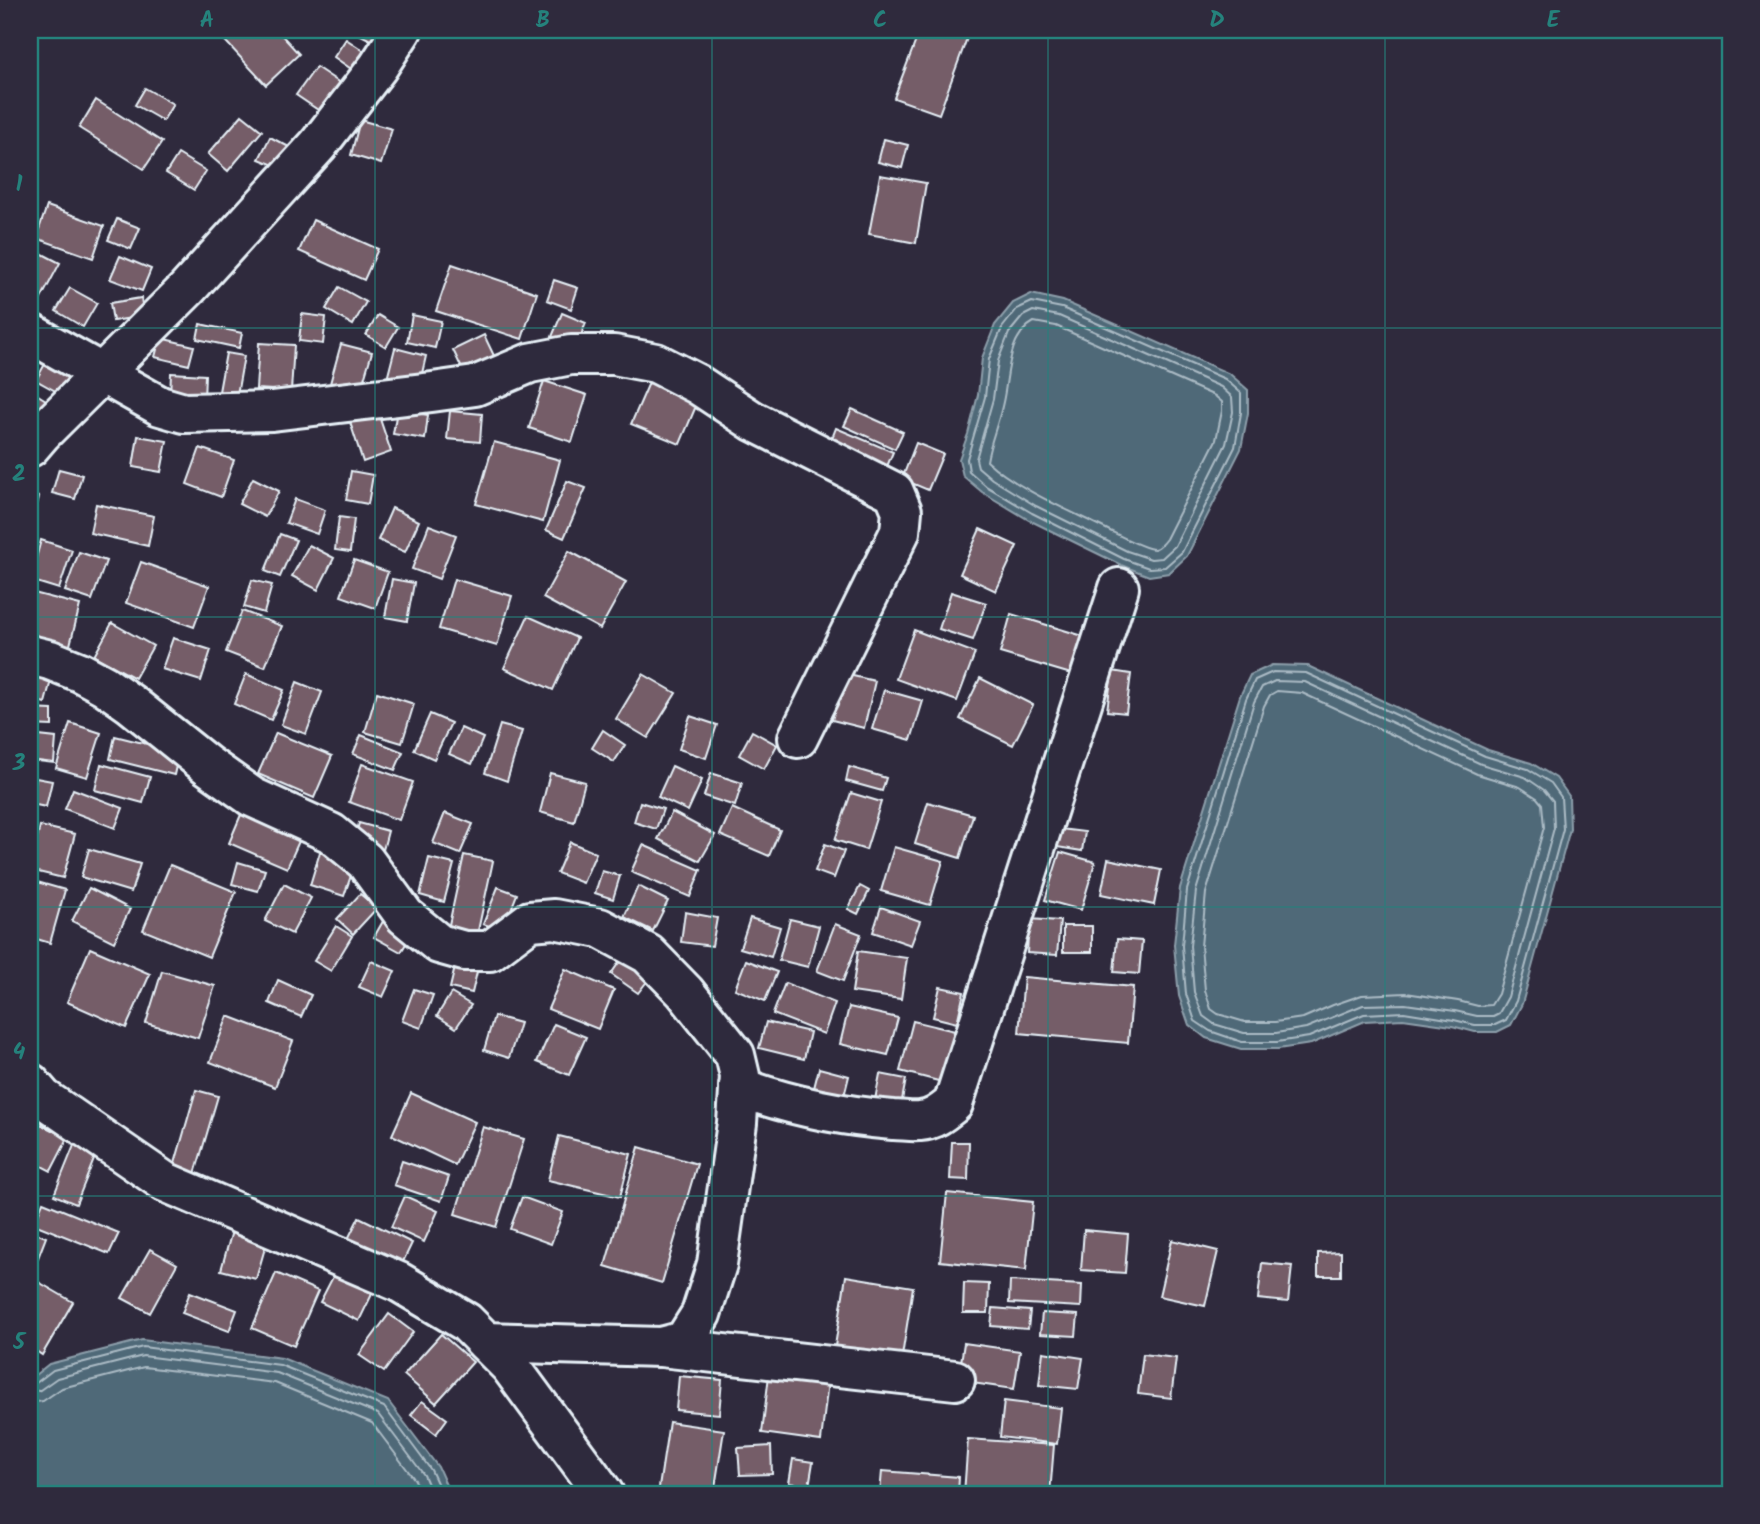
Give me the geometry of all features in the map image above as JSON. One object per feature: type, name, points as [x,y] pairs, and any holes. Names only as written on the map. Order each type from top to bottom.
[{"type":"street","points":[[30,447],[187,289],[318,145],[378,67],[402,30]]},
{"type":"street","points":[[30,333],[160,405],[184,413],[272,411],[475,386],[530,363],[571,355],[614,355],[656,363],[697,384],[753,421],[894,492],[902,511],[900,532],[798,738]]},
{"type":"street","points":[[739,1087],[801,1105],[872,1118],[921,1121],[938,1116],[953,1104],[1119,588]]},
{"type":"street","points":[[30,655],[51,660],[104,685],[252,797],[331,834],[365,860],[405,916],[439,944],[464,951],[490,951],[530,921],[554,919],[600,928],[648,954],[685,992],[734,1055],[740,1076],[737,1123],[717,1264],[701,1314],[684,1341],[661,1347]]},
{"type":"street","points":[[30,1083],[43,1098],[166,1182],[399,1282],[466,1322],[510,1366],[604,1494]]},
{"type":"street","points":[[486,1342],[661,1347],[955,1380]]},
{"type":"water","points":[[1031,294],[1063,301],[1230,374],[1248,390],[1248,413],[1241,449],[1187,556],[1169,573],[1149,576],[1121,565],[1029,520],[982,492],[963,476],[959,459],[978,395],[982,358],[995,325],[1013,303]]},
{"type":"water","points":[[1272,665],[1308,666],[1488,750],[1531,763],[1556,778],[1569,796],[1570,829],[1522,1004],[1511,1025],[1497,1032],[1475,1032],[1403,1019],[1365,1021],[1311,1044],[1278,1049],[1241,1049],[1206,1038],[1189,1025],[1179,996],[1174,945],[1180,888],[1240,696],[1250,675]]},
{"type":"water","points":[[142,1340],[282,1358],[388,1401],[438,1467],[450,1494],[30,1494],[30,1379],[49,1364]]},
{"type":"building","points":[[215,30],[277,30],[299,54],[266,85]]},
{"type":"building","points":[[358,30],[382,30],[380,45],[357,33]]},
{"type":"building","points":[[920,30],[946,30],[967,38],[939,114],[894,98]]},
{"type":"building","points":[[346,39],[373,57],[360,75],[334,57]]},
{"type":"building","points":[[316,67],[346,87],[327,116],[296,95]]},
{"type":"building","points":[[145,88],[173,104],[163,121],[135,105]]},
{"type":"building","points":[[96,100],[162,142],[144,169],[79,128]]},
{"type":"building","points":[[242,115],[262,131],[228,171],[208,154]]},
{"type":"building","points":[[360,120],[392,129],[381,164],[351,155]]},
{"type":"building","points":[[270,137],[291,148],[281,168],[259,159]]},
{"type":"building","points":[[884,139],[908,145],[902,168],[878,162]]},
{"type":"building","points":[[178,154],[206,171],[194,190],[166,173]]},
{"type":"building","points":[[880,175],[926,183],[916,243],[869,234]]},
{"type":"building","points":[[47,206],[104,226],[93,258],[36,238]]},
{"type":"building","points":[[117,219],[140,228],[131,249],[108,240]]},
{"type":"building","points":[[313,220],[378,249],[364,280],[299,251]]},
{"type":"building","points":[[35,250],[60,263],[34,312],[30,310],[30,260]]},
{"type":"building","points":[[120,256],[151,269],[142,291],[110,279]]},
{"type":"building","points":[[452,264],[537,293],[522,339],[436,311]]},
{"type":"building","points":[[554,280],[578,288],[571,309],[547,300]]},
{"type":"building","points":[[339,287],[366,302],[353,325],[326,309]]},
{"type":"building","points":[[70,288],[97,303],[83,327],[56,311]]},
{"type":"building","points":[[141,298],[144,316],[113,321],[110,303]]},
{"type":"building","points":[[562,313],[586,323],[575,350],[551,339]]},
{"type":"building","points":[[302,314],[326,317],[323,344],[299,341]]},
{"type":"building","points":[[378,315],[398,327],[386,347],[366,335]]},
{"type":"building","points":[[412,315],[441,321],[435,348],[407,342]]},
{"type":"building","points":[[200,324],[242,333],[239,348],[197,339]]},
{"type":"building","points":[[484,335],[497,362],[466,377],[453,350]]},
{"type":"building","points":[[160,338],[194,346],[189,365],[155,357]]},
{"type":"building","points":[[259,343],[294,345],[291,391],[256,389]]},
{"type":"building","points":[[341,344],[372,352],[359,396],[329,387]]},
{"type":"building","points":[[395,348],[426,356],[418,391],[386,383]]},
{"type":"building","points":[[226,353],[244,356],[236,400],[218,397]]},
{"type":"building","points":[[50,355],[73,368],[59,393],[36,380]]},
{"type":"building","points":[[171,373],[205,375],[204,400],[170,398]]},
{"type":"building","points":[[651,378],[699,399],[680,444],[631,424]]},
{"type":"building","points":[[544,381],[587,395],[572,442],[529,428]]},
{"type":"building","points":[[30,390],[46,400],[31,426],[30,426]]},
{"type":"building","points":[[852,409],[903,432],[895,449],[844,426]]},
{"type":"building","points":[[377,410],[391,452],[363,462],[349,419]]},
{"type":"building","points":[[397,410],[428,415],[425,439],[393,434]]},
{"type":"building","points":[[450,411],[482,414],[480,442],[447,439]]},
{"type":"building","points":[[836,428],[893,452],[886,469],[829,446]]},
{"type":"building","points":[[138,436],[167,441],[161,472],[133,467]]},
{"type":"building","points":[[494,442],[560,460],[543,522],[476,504]]},
{"type":"building","points":[[916,443],[943,454],[928,490],[902,479]]},
{"type":"building","points":[[200,448],[234,460],[221,497],[187,484]]},
{"type":"building","points":[[59,469],[82,475],[75,499],[52,493]]},
{"type":"building","points":[[351,471],[373,475],[368,504],[346,500]]},
{"type":"building","points":[[253,478],[279,491],[265,517],[239,504]]},
{"type":"building","points":[[567,481],[586,488],[564,538],[546,530]]},
{"type":"building","points":[[30,495],[39,497],[30,531]]},
{"type":"building","points":[[295,499],[325,510],[317,534],[286,523]]},
{"type":"building","points":[[96,504],[154,516],[148,546],[90,533]]},
{"type":"building","points":[[392,508],[419,521],[405,552],[378,540]]},
{"type":"building","points":[[339,517],[354,519],[350,552],[335,550]]},
{"type":"building","points":[[429,525],[456,535],[439,579],[412,569]]},
{"type":"building","points":[[980,529],[1017,546],[996,591],[960,574]]},
{"type":"building","points":[[280,534],[296,540],[280,577],[265,571]]},
{"type":"building","points":[[41,540],[72,550],[59,589],[30,580]]},
{"type":"building","points":[[309,545],[334,558],[318,590],[292,576]]},
{"type":"building","points":[[569,551],[626,582],[600,629],[543,598]]},
{"type":"building","points":[[79,552],[106,561],[92,600],[65,591]]},
{"type":"building","points":[[354,560],[388,572],[375,608],[341,596]]},
{"type":"building","points":[[141,562],[209,586],[194,627],[126,603]]},
{"type":"building","points":[[392,579],[414,583],[407,621],[385,617]]},
{"type":"building","points":[[454,579],[512,596],[497,646],[439,629]]},
{"type":"building","points":[[252,580],[272,585],[264,613],[244,607]]},
{"type":"building","points":[[30,592],[80,605],[69,649],[30,639]]},
{"type":"building","points":[[951,592],[986,603],[973,640],[939,629]]},
{"type":"building","points":[[242,611],[282,626],[265,667],[226,652]]},
{"type":"building","points":[[1011,614],[1083,636],[1071,674],[1000,653]]},
{"type":"building","points":[[528,616],[577,638],[553,690],[504,668]]},
{"type":"building","points":[[112,623],[153,646],[135,678],[94,656]]},
{"type":"building","points":[[914,630],[975,653],[957,701],[896,679]]},
{"type":"building","points":[[173,638],[211,650],[201,681],[162,669]]},
{"type":"building","points":[[30,663],[54,669],[45,703],[30,699]]},
{"type":"building","points":[[1112,671],[1131,674],[1126,713],[1107,711]]},
{"type":"building","points":[[246,674],[284,690],[271,720],[234,704]]},
{"type":"building","points":[[643,674],[676,693],[648,738],[616,719]]},
{"type":"building","points":[[844,674],[875,681],[864,728],[832,720]]},
{"type":"building","points":[[980,678],[1033,705],[1013,745],[960,719]]},
{"type":"building","points":[[297,682],[322,692],[306,734],[281,725]]},
{"type":"building","points":[[884,690],[923,701],[911,740],[872,729]]},
{"type":"building","points":[[377,692],[414,704],[402,743],[365,732]]},
{"type":"building","points":[[30,709],[52,710],[52,726],[30,725]]},
{"type":"building","points":[[430,714],[451,723],[434,759],[414,750]]},
{"type":"building","points":[[690,716],[717,725],[706,758],[679,749]]},
{"type":"building","points":[[70,723],[101,733],[87,777],[56,768]]},
{"type":"building","points":[[500,725],[522,731],[507,781],[485,773]]},
{"type":"building","points":[[461,728],[483,738],[472,764],[449,754]]},
{"type":"building","points":[[603,730],[625,745],[614,762],[592,748]]},
{"type":"building","points":[[752,731],[777,745],[764,769],[739,755]]},
{"type":"building","points":[[276,733],[332,756],[314,798],[258,774]]},
{"type":"building","points":[[30,735],[56,738],[54,763],[30,760]]},
{"type":"building","points":[[361,735],[403,752],[395,770],[353,754]]},
{"type":"building","points":[[115,736],[179,752],[174,775],[110,759]]},
{"type":"building","points":[[101,764],[150,777],[143,803],[95,790]]},
{"type":"building","points":[[362,764],[413,782],[399,820],[349,802]]},
{"type":"building","points":[[672,766],[702,780],[688,811],[658,797]]},
{"type":"building","points":[[849,767],[886,778],[882,791],[846,781]]},
{"type":"building","points":[[550,773],[585,782],[574,822],[540,812]]},
{"type":"building","points":[[711,773],[742,783],[735,806],[704,796]]},
{"type":"building","points":[[36,778],[52,781],[46,807],[31,804]]},
{"type":"building","points":[[73,789],[123,808],[115,828],[65,809]]},
{"type":"building","points":[[851,793],[881,802],[866,850],[835,840]]},
{"type":"building","points":[[640,802],[663,809],[656,829],[634,822]]},
{"type":"building","points":[[928,802],[973,815],[960,858],[915,844]]},
{"type":"building","points":[[245,805],[304,830],[287,868],[229,843]]},
{"type":"building","points":[[732,808],[780,830],[769,856],[720,835]]},
{"type":"building","points":[[672,812],[715,835],[700,861],[658,839]]},
{"type":"building","points":[[445,813],[473,824],[460,854],[433,843]]},
{"type":"building","points":[[359,823],[388,831],[383,850],[354,842]]},
{"type":"building","points":[[40,826],[75,834],[63,878],[30,870]]},
{"type":"building","points":[[1060,829],[1085,832],[1082,851],[1057,847]]},
{"type":"building","points":[[570,842],[596,853],[583,883],[557,873]]},
{"type":"building","points":[[825,844],[844,851],[834,878],[815,871]]},
{"type":"building","points":[[643,845],[701,870],[690,897],[631,872]]},
{"type":"building","points":[[894,847],[943,861],[930,905],[881,891]]},
{"type":"building","points":[[89,849],[140,864],[131,892],[81,877]]},
{"type":"building","points":[[320,852],[355,864],[344,896],[310,885]]},
{"type":"building","points":[[1060,852],[1095,862],[1081,910],[1045,900]]},
{"type":"building","points":[[464,855],[493,861],[476,940],[447,934]]},
{"type":"building","points":[[429,858],[454,864],[444,902],[420,895]]},
{"type":"building","points":[[1108,859],[1161,870],[1154,905],[1101,894]]},
{"type":"building","points":[[238,862],[265,870],[258,891],[232,884]]},
{"type":"building","points":[[170,865],[236,892],[209,957],[143,930]]},
{"type":"building","points":[[602,871],[620,876],[613,899],[595,893]]},
{"type":"building","points":[[30,880],[65,890],[50,943],[30,937]]},
{"type":"building","points":[[284,884],[311,898],[292,934],[265,921]]},
{"type":"building","points":[[638,886],[668,901],[653,931],[624,917]]},
{"type":"building","points":[[860,886],[869,891],[858,914],[848,909]]},
{"type":"building","points":[[498,887],[517,894],[503,930],[483,924]]},
{"type":"building","points":[[89,888],[130,909],[114,942],[72,921]]},
{"type":"building","points":[[360,894],[377,908],[353,934],[337,919]]},
{"type":"building","points":[[881,907],[920,921],[911,945],[873,932]]},
{"type":"building","points":[[685,912],[717,918],[712,946],[681,942]]},
{"type":"building","points":[[386,916],[413,932],[401,952],[374,937]]},
{"type":"building","points":[[750,918],[780,927],[771,957],[740,948]]},
{"type":"building","points":[[790,919],[819,926],[808,967],[779,960]]},
{"type":"building","points":[[1029,919],[1060,921],[1057,955],[1027,953]]},
{"type":"building","points":[[835,924],[861,934],[843,981],[817,971]]},
{"type":"building","points":[[336,926],[352,936],[331,971],[314,961]]},
{"type":"building","points":[[1063,926],[1092,926],[1092,952],[1063,952]]},
{"type":"building","points":[[1117,939],[1142,941],[1139,974],[1114,972]]},
{"type":"building","points":[[90,948],[150,974],[126,1028],[67,1002]]},
{"type":"building","points":[[627,951],[655,971],[638,993],[611,974]]},
{"type":"building","points":[[858,951],[907,958],[901,999],[852,992]]},
{"type":"building","points":[[746,960],[777,972],[765,1001],[735,989]]},
{"type":"building","points":[[371,961],[395,971],[383,997],[359,987]]},
{"type":"building","points":[[455,967],[477,972],[472,993],[450,988]]},
{"type":"building","points":[[565,969],[614,990],[598,1029],[548,1009]]},
{"type":"building","points":[[162,971],[215,986],[198,1038],[146,1023]]},
{"type":"building","points":[[1024,977],[1133,987],[1128,1043],[1019,1033]]},
{"type":"building","points":[[278,980],[311,995],[301,1017],[269,1003]]},
{"type":"building","points":[[785,983],[835,1003],[824,1034],[773,1014]]},
{"type":"building","points":[[940,987],[964,992],[957,1023],[933,1017]]},
{"type":"building","points":[[414,989],[433,995],[421,1028],[402,1021]]},
{"type":"building","points":[[451,993],[471,1005],[456,1028],[437,1016]]},
{"type":"building","points":[[849,1007],[898,1018],[888,1055],[840,1044]]},
{"type":"building","points":[[228,1016],[293,1041],[275,1087],[210,1062]]},
{"type":"building","points":[[494,1016],[520,1023],[509,1058],[484,1050]]},
{"type":"building","points":[[913,1021],[959,1032],[946,1083],[900,1071]]},
{"type":"building","points":[[766,1022],[810,1032],[804,1059],[759,1048]]},
{"type":"building","points":[[554,1024],[586,1037],[569,1075],[537,1062]]},
{"type":"building","points":[[819,1068],[849,1076],[841,1108],[811,1100]]},
{"type":"building","points":[[880,1074],[906,1079],[900,1111],[874,1105]]},
{"type":"building","points":[[196,1090],[218,1096],[195,1174],[174,1167]]},
{"type":"building","points":[[411,1093],[475,1122],[455,1165],[392,1135]]},
{"type":"building","points":[[32,1120],[68,1138],[51,1171],[30,1160]]},
{"type":"building","points":[[483,1127],[524,1139],[496,1227],[455,1214]]},
{"type":"building","points":[[559,1136],[631,1154],[620,1197],[548,1180]]},
{"type":"building","points":[[952,1142],[969,1142],[968,1180],[950,1179]]},
{"type":"building","points":[[75,1143],[97,1152],[76,1204],[54,1195]]},
{"type":"building","points":[[639,1147],[697,1164],[662,1283],[605,1266]]},
{"type":"building","points":[[402,1161],[449,1177],[441,1201],[394,1185]]},
{"type":"building","points":[[947,1193],[1033,1202],[1026,1270],[940,1261]]},
{"type":"building","points":[[405,1196],[438,1211],[424,1242],[391,1227]]},
{"type":"building","points":[[522,1197],[563,1212],[551,1244],[510,1229]]},
{"type":"building","points":[[43,1202],[119,1233],[109,1254],[34,1224]]},
{"type":"building","points":[[359,1217],[412,1243],[401,1266],[348,1239]]},
{"type":"building","points":[[1084,1230],[1128,1234],[1125,1273],[1081,1270]]},
{"type":"building","points":[[30,1231],[46,1237],[34,1268],[30,1266]]},
{"type":"building","points":[[232,1231],[267,1241],[256,1279],[221,1270]]},
{"type":"building","points":[[1172,1240],[1218,1251],[1205,1306],[1159,1296]]},
{"type":"building","points":[[150,1249],[177,1264],[150,1313],[122,1298]]},
{"type":"building","points":[[1341,1252],[1341,1276],[1318,1276],[1318,1253]]},
{"type":"building","points":[[1262,1263],[1292,1266],[1288,1302],[1258,1299]]},
{"type":"building","points":[[337,1269],[375,1288],[359,1321],[320,1302]]},
{"type":"building","points":[[276,1273],[318,1291],[294,1346],[252,1328]]},
{"type":"building","points":[[846,1276],[913,1287],[900,1369],[833,1359]]},
{"type":"building","points":[[30,1277],[73,1302],[42,1355],[30,1347]]},
{"type":"building","points":[[1010,1281],[1082,1285],[1081,1307],[1009,1303]]},
{"type":"building","points":[[964,1283],[989,1284],[988,1313],[963,1313]]},
{"type":"building","points":[[190,1292],[237,1310],[229,1331],[182,1313]]},
{"type":"building","points":[[993,1308],[1030,1311],[1028,1329],[991,1326]]},
{"type":"building","points":[[1042,1313],[1078,1315],[1076,1336],[1040,1334]]},
{"type":"building","points":[[389,1314],[413,1332],[384,1372],[359,1355]]},
{"type":"building","points":[[441,1334],[473,1362],[436,1403],[404,1375]]},
{"type":"building","points":[[964,1343],[1020,1351],[1014,1389],[958,1381]]},
{"type":"building","points":[[1043,1352],[1083,1358],[1078,1389],[1039,1385]]},
{"type":"building","points":[[1143,1354],[1176,1358],[1171,1398],[1138,1394]]},
{"type":"building","points":[[769,1375],[828,1382],[821,1441],[762,1433]]},
{"type":"building","points":[[679,1376],[722,1380],[719,1414],[676,1410]]},
{"type":"building","points":[[422,1401],[447,1419],[436,1434],[411,1415]]},
{"type":"building","points":[[1004,1401],[1061,1408],[1057,1444],[1000,1437]]},
{"type":"building","points":[[669,1422],[724,1430],[714,1494],[658,1494]]},
{"type":"building","points":[[968,1439],[1054,1445],[1050,1494],[964,1494]]},
{"type":"building","points":[[771,1446],[772,1474],[740,1475],[738,1448]]},
{"type":"building","points":[[793,1459],[813,1462],[809,1486],[789,1483]]},
{"type":"building","points":[[882,1471],[959,1477],[958,1494],[880,1494]]}]
